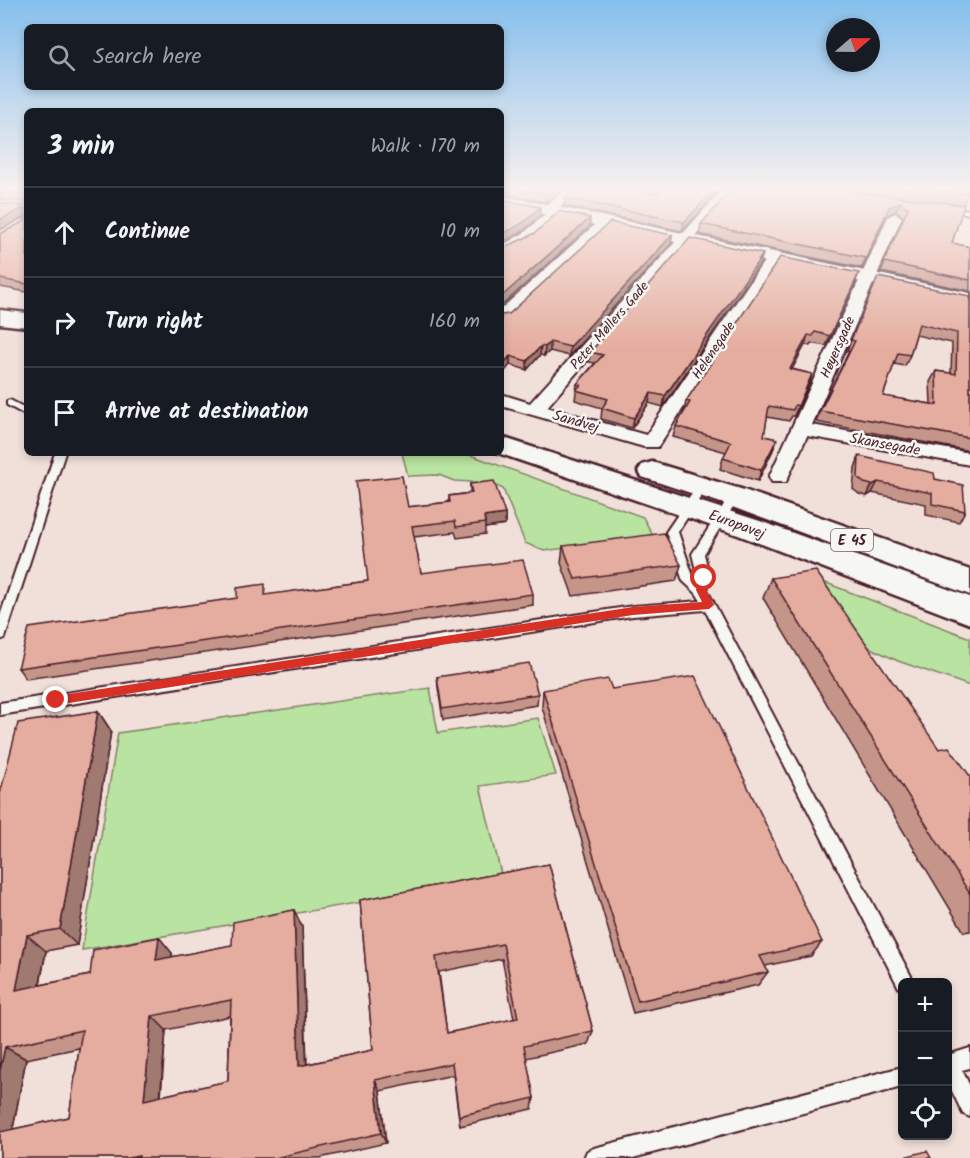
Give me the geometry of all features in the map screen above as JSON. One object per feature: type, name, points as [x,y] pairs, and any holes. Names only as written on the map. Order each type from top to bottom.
[{"type":"main road","points":[[700,242],[970,299]]},
{"type":"main road","points":[[0,317],[24,320]]},
{"type":"main road","points":[[0,335],[24,338]]},
{"type":"main road","name":"Europavej","points":[[504,425],[694,497],[970,583]]},
{"type":"main road","name":"Europavej","points":[[504,447],[694,497]]},
{"type":"main road","name":"Europavej","points":[[727,508],[970,611]]},
{"type":"street","points":[[504,250],[518,242]]},
{"type":"street","points":[[504,315],[584,242]]},
{"type":"street","name":"Peter Møllers Gade","points":[[535,409],[682,242]]},
{"type":"street","name":"Høyersgade","points":[[779,477],[883,242]]},
{"type":"street","name":"Helenegade","points":[[651,443],[774,257]]},
{"type":"street","name":"Sandvej","points":[[504,401],[651,443]]},
{"type":"street","name":"Skansegade","points":[[800,429],[970,459]]},
{"type":"lane","points":[[10,403],[24,411]]},
{"type":"lane","points":[[0,635],[59,456]]},
{"type":"lane","points":[[694,497],[672,532],[689,581],[701,590],[903,978]]},
{"type":"lane","points":[[701,590],[704,578],[698,554],[727,508]]},
{"type":"lane","points":[[0,709],[633,611],[709,605]]},
{"type":"lane","points":[[952,1063],[970,1058]]},
{"type":"lane","points":[[952,1072],[970,1107]]},
{"type":"lane","points":[[594,1158],[898,1078]]},
{"type":"green space","points":[[403,456],[473,456],[643,517],[653,536],[544,551],[525,543],[503,489],[491,483],[454,481],[439,475],[408,476]]},
{"type":"green space","points":[[821,581],[970,638],[970,686],[898,661],[845,636]]},
{"type":"green space","points":[[430,688],[438,733],[538,718],[556,775],[480,786],[502,878],[82,950],[118,733]]},
{"type":"building","points":[[0,242],[24,242],[24,283],[0,279]]},
{"type":"building","points":[[516,242],[563,242],[504,294],[504,248]]},
{"type":"building","points":[[588,242],[666,242],[570,347],[550,342],[545,347],[541,346],[527,361],[510,356],[504,363],[504,315],[509,314]]},
{"type":"building","points":[[686,242],[708,242],[763,254],[665,396],[651,393],[634,418],[602,408],[608,399],[576,390],[581,385],[577,384],[603,355],[590,352]]},
{"type":"building","points":[[789,242],[873,242],[866,258]]},
{"type":"building","points":[[893,242],[952,242],[970,247],[970,280],[884,262]]},
{"type":"building","points":[[780,257],[859,273],[830,336],[815,332],[813,336],[808,335],[790,369],[812,374],[798,406],[795,405],[793,410],[769,406],[764,436],[777,439],[761,470],[723,458],[731,442],[676,426],[690,402],[686,401]]},
{"type":"building","points":[[878,277],[970,296],[970,438],[820,411],[855,341],[851,340]],"holes":[[[919,324],[957,333],[956,374],[936,371],[937,405],[883,396],[898,353],[910,355]]]},
{"type":"building","points":[[859,456],[934,473],[935,479],[963,485],[965,511],[932,504],[932,493],[878,482],[872,485],[864,483],[858,478]]},
{"type":"building","points":[[402,476],[408,507],[450,502],[449,496],[472,493],[470,484],[494,481],[505,514],[484,517],[485,523],[456,527],[455,521],[412,526],[421,573],[523,560],[533,594],[18,668],[29,628],[237,598],[237,588],[265,584],[265,595],[368,581],[356,481]]},
{"type":"building","points":[[664,533],[681,565],[575,579],[563,546]]},
{"type":"building","points":[[816,571],[939,749],[949,747],[970,776],[970,894],[771,578]]},
{"type":"building","points":[[529,663],[538,694],[442,709],[437,677]]},
{"type":"building","points":[[695,676],[822,942],[760,956],[768,972],[638,1001],[543,690],[608,679],[612,689]]},
{"type":"building","points":[[98,711],[60,929],[27,935],[16,990],[90,975],[93,950],[159,937],[156,960],[232,945],[233,922],[294,910],[299,1066],[373,1050],[360,900],[549,864],[593,1031],[524,1046],[534,1098],[459,1116],[452,1063],[375,1080],[381,1133],[275,1158],[139,1158],[139,1156],[128,1158],[0,1158],[0,1132],[69,1117],[82,1030],[5,1047],[0,1070],[0,794],[18,723]],"holes":[[[503,944],[518,1018],[447,1033],[436,957]],[[231,1000],[228,1081],[144,1100],[152,1016]]]},
{"type":"building","points":[[927,1151],[931,1158],[900,1158]]},
{"type":"route","points":[[56,700],[633,611],[709,605],[701,590],[704,578]]}]
